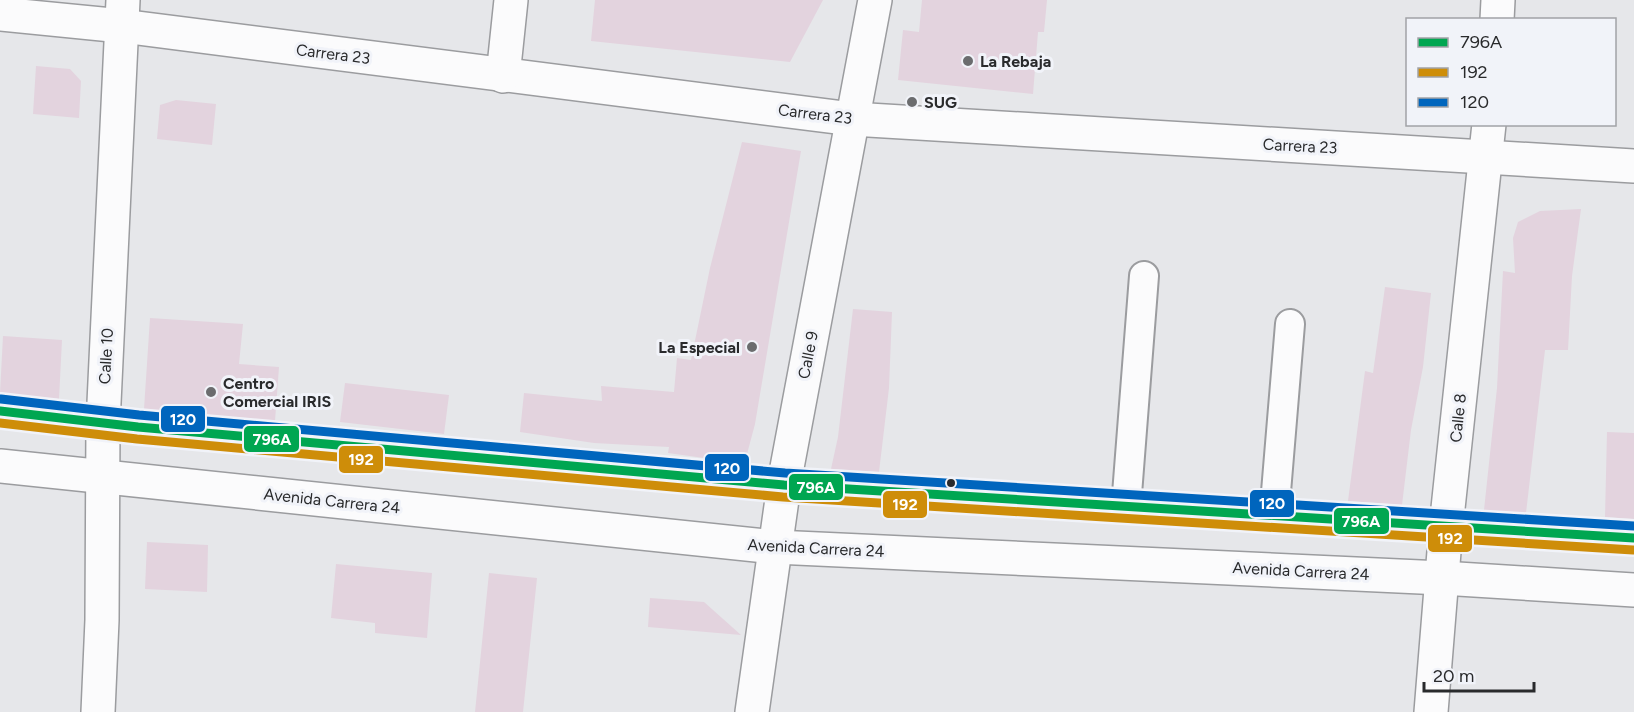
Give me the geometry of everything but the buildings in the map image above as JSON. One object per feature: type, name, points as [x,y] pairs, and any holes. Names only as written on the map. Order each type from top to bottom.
[{"type":"street","points":[[504,76],[511,0]]},
{"type":"street","name":"Calle 9","points":[[752,712],[784,485],[875,0]]},
{"type":"street","points":[[1497,18],[1498,0]]},
{"type":"street","name":"Carrera 23","points":[[0,14],[123,13],[504,76],[852,119],[1634,166]]},
{"type":"street","name":"Calle 10","points":[[98,712],[102,620],[103,424],[123,13]]},
{"type":"street","name":"Calle 8","points":[[1431,712],[1446,527],[1489,126]]},
{"type":"street","points":[[1126,507],[1144,276]]},
{"type":"street","points":[[1274,516],[1290,324]]},
{"type":"street","points":[[0,411],[103,424],[784,485],[1634,538]]},
{"type":"street","name":"Avenida Carrera 24","points":[[0,466],[775,547],[1442,578],[1634,590]]},
{"type":"transit line","name":"120","points":[[1,399],[139,415],[785,473],[1634,526]]},
{"type":"transit line","name":"796A","points":[[0,411],[138,427],[784,485],[1634,538]]},
{"type":"transit line","name":"192","points":[[0,423],[137,439],[783,497],[1633,550]]},
{"type":"place","name":"La Rebaja","points":[[968,61]]},
{"type":"place","name":"SUG","points":[[912,102]]},
{"type":"place","name":"La Especial","points":[[752,347]]},
{"type":"place","name":"Centro Comercial IRIS","points":[[211,392]]}]
